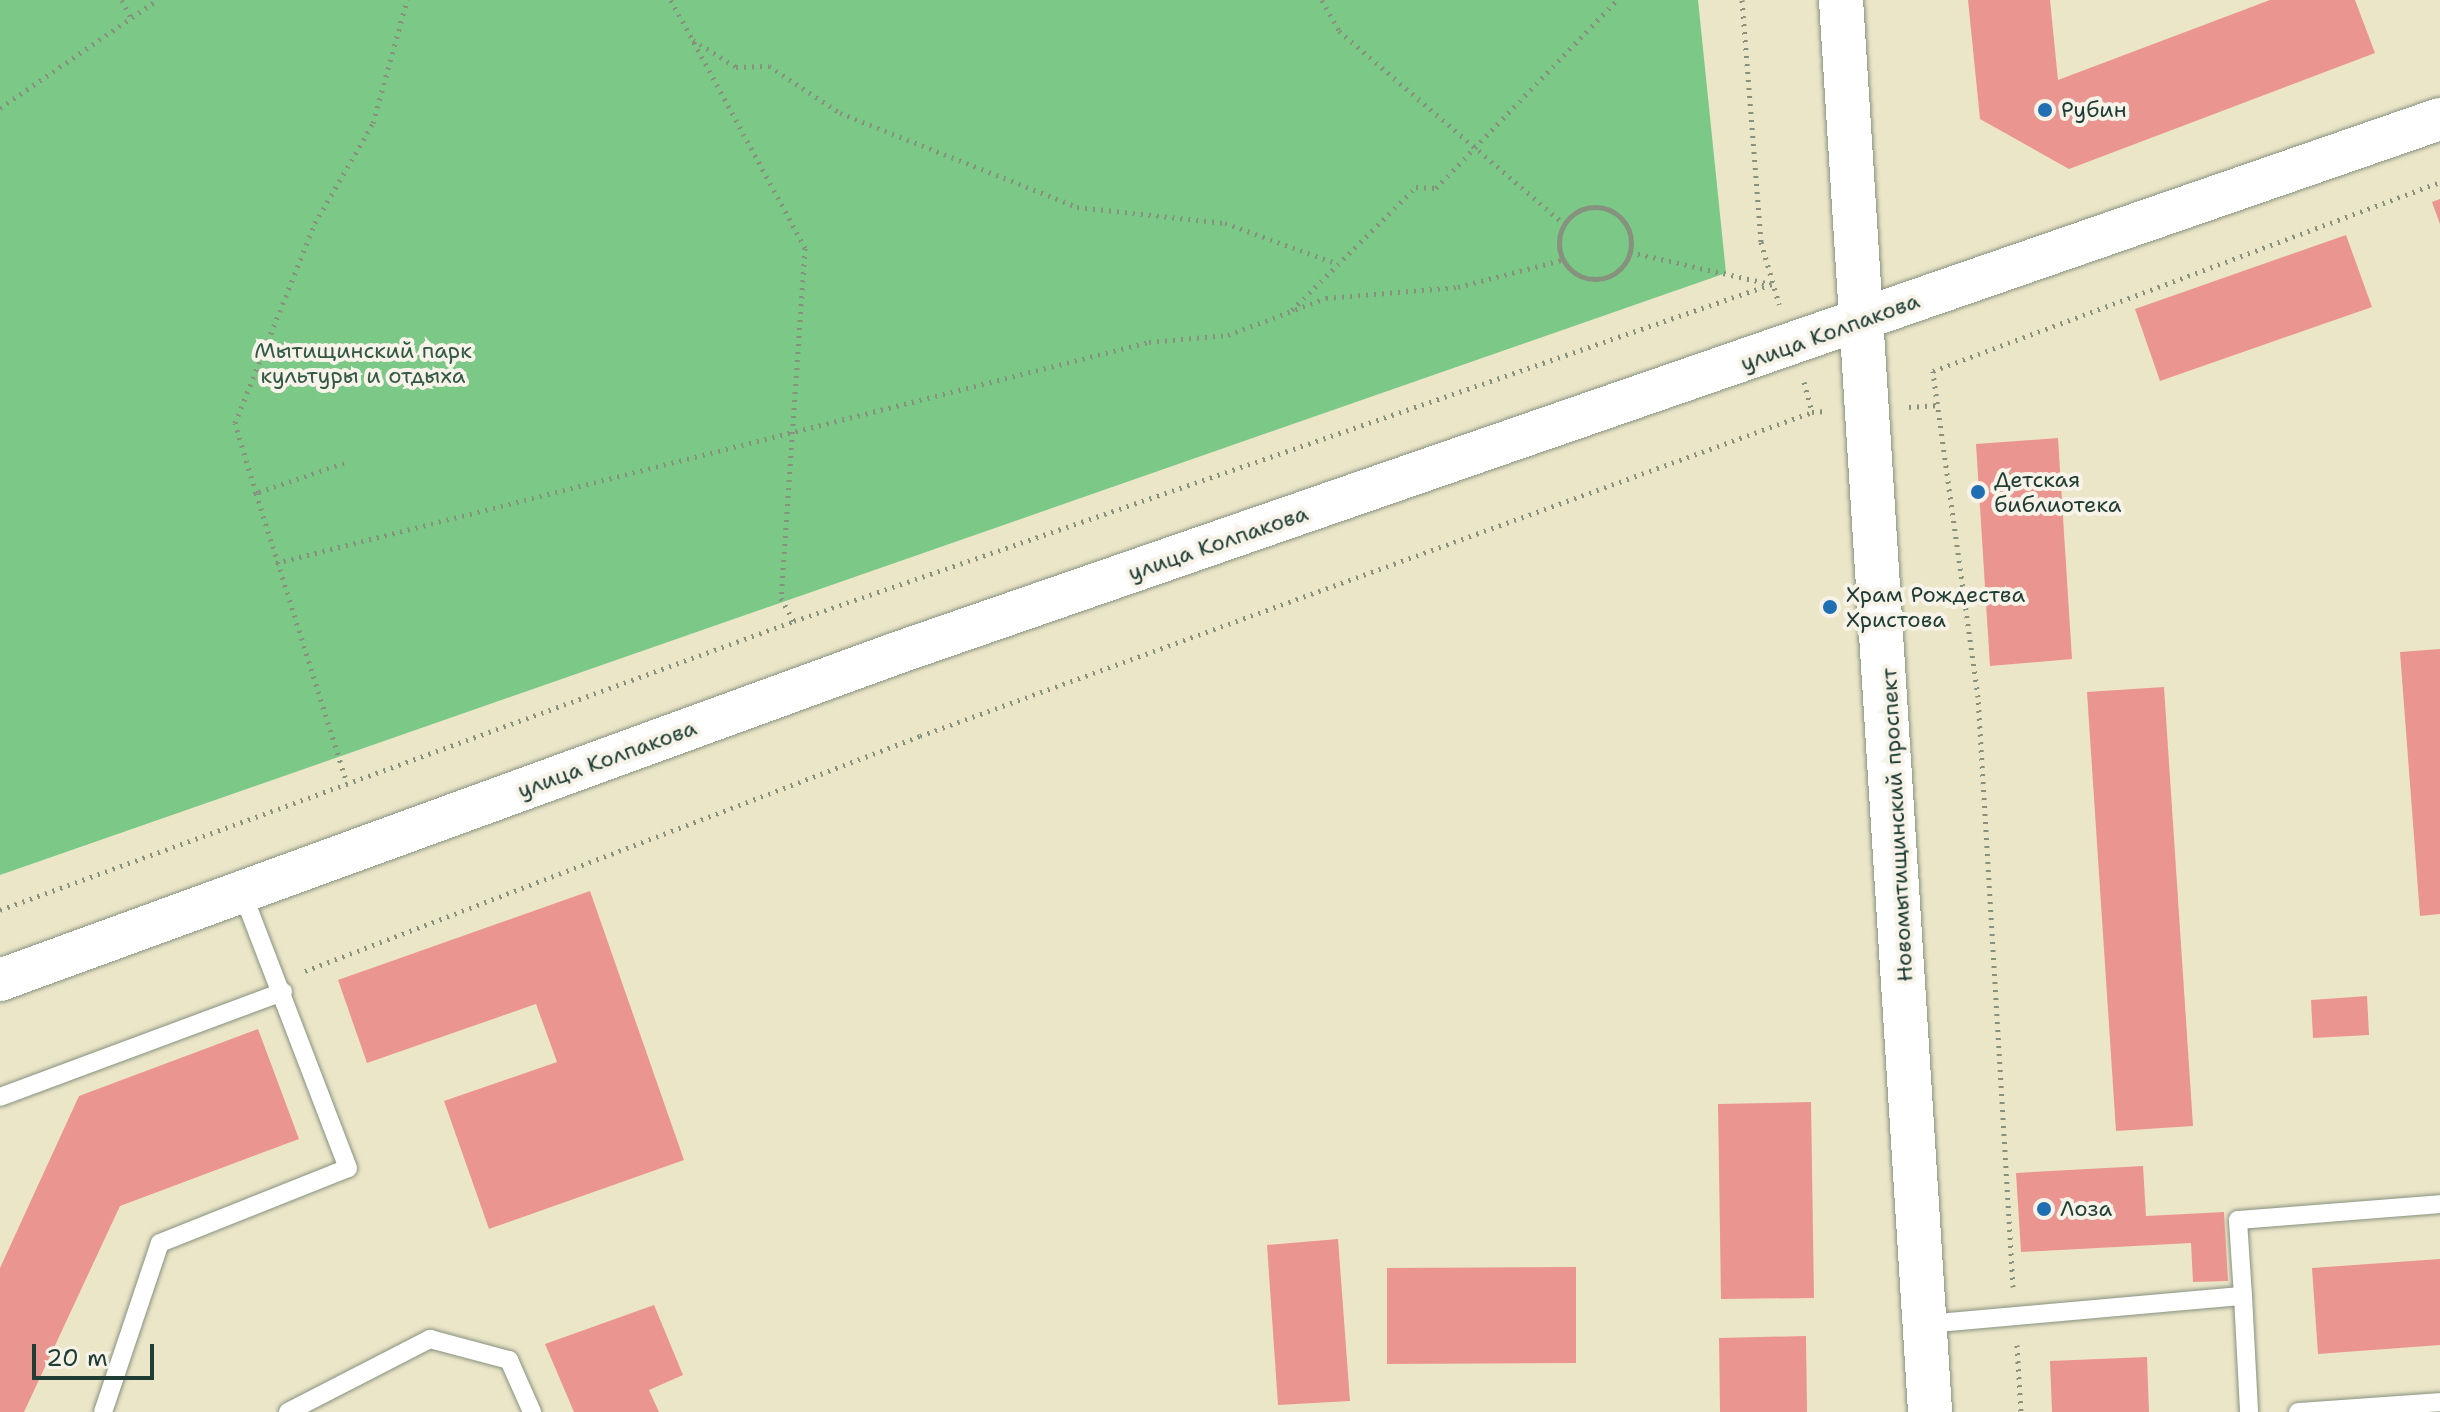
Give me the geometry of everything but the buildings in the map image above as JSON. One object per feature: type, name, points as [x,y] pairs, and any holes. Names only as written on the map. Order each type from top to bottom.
[{"type":"main road","name":"Новомытищинский проспект","points":[[1841,0],[1927,1324],[1930,1412]]},
{"type":"street","name":"улица Колпакова","points":[[0,980],[240,887],[2440,119]]},
{"type":"lane","points":[[103,1412],[160,1243],[348,1168],[281,986],[240,887]]},
{"type":"lane","points":[[0,1097],[281,986]]},
{"type":"lane","points":[[2249,1412],[2238,1220],[2440,1204]]},
{"type":"lane","points":[[1927,1324],[2243,1296]]},
{"type":"lane","points":[[288,1412],[430,1339],[509,1360],[532,1412]]},
{"type":"lane","points":[[2298,1412],[2440,1402]]},
{"type":"path","points":[[122,0],[131,18]]},
{"type":"path","points":[[0,108],[157,0]]},
{"type":"path","points":[[347,783],[276,563],[235,423],[315,223],[373,123],[407,0]]},
{"type":"path","points":[[671,0],[805,248],[781,598],[794,621]]},
{"type":"path","points":[[1322,0],[1339,31],[1564,224]]},
{"type":"path","points":[[1291,311],[1333,262],[1370,239],[1418,185],[1436,188],[1617,0]]},
{"type":"path","points":[[1742,0],[1761,242],[1772,284]]},
{"type":"path","points":[[693,40],[736,67],[769,66],[840,113],[1077,207],[1225,223],[1333,262]]},
{"type":"path","points":[[2021,1412],[1978,697],[1933,371],[2440,182]]},
{"type":"path","points":[[1592,207],[1614,212],[1629,230],[1630,252],[1605,279],[1580,277],[1562,260],[1564,224],[1592,207]]},
{"type":"path","points":[[1630,252],[1772,284]]},
{"type":"path","points":[[276,563],[1149,342],[1228,335],[1326,298],[1458,287],[1562,260]]},
{"type":"path","points":[[0,910],[794,621],[1772,284]]},
{"type":"path","points":[[281,986],[920,736],[1812,412]]},
{"type":"path","points":[[256,493],[344,463]]},
{"type":"green space","name":"Мытищинский парк культуры и отдыха","points":[[0,0],[1698,0],[1726,273],[0,875]]},
{"type":"place","name":"Рубин","points":[[2045,110]]},
{"type":"place","name":"Детская библиотека","points":[[1978,492]]},
{"type":"place","name":"Храм Рождества Христова","points":[[1830,607]]},
{"type":"place","name":"Лоза","points":[[2044,1209]]}]
